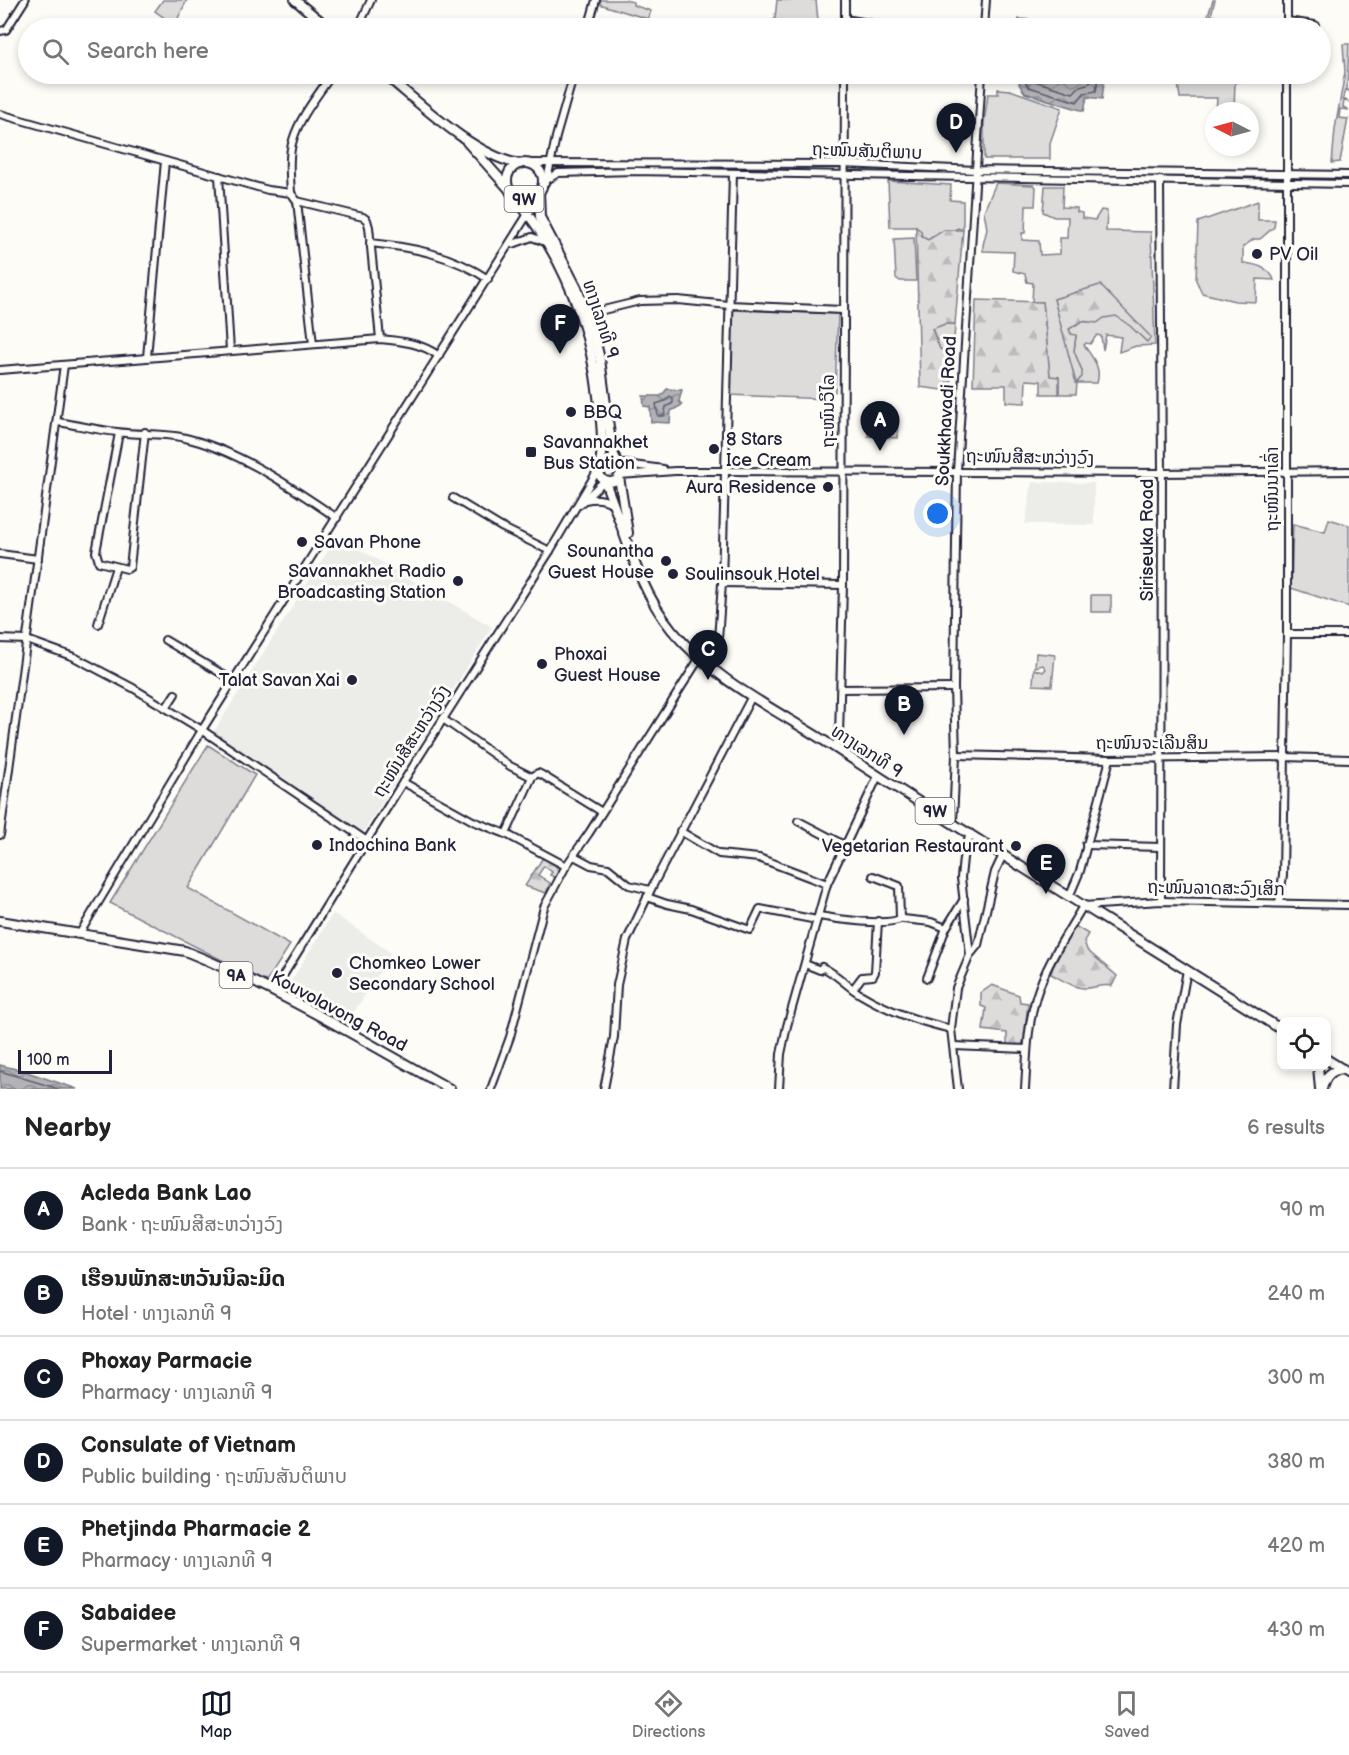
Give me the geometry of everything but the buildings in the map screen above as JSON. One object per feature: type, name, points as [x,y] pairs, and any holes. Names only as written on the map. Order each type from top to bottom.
[{"type":"main road","points":[[295,0],[317,18]]},
{"type":"main road","name":"ທາງເລກທີ 9","points":[[397,84],[462,136],[497,158],[519,164],[528,163],[541,172],[543,182],[540,192],[540,218],[587,314],[600,359],[612,450],[617,463]]},
{"type":"main road","name":"ທາງເລກທີ 9","points":[[462,136],[510,191],[563,265],[582,316],[594,360],[603,436],[599,466]]},
{"type":"main road","name":"9W","points":[[519,164],[508,174],[507,181],[510,191],[519,198],[526,199],[540,192]]},
{"type":"main road","points":[[610,459],[617,463],[621,469],[620,476],[614,482],[605,481],[599,475],[599,466],[610,459]]},
{"type":"main road","name":"ທາງເລກທີ 9","points":[[620,476],[631,552]]},
{"type":"main road","name":"ທາງເລກທີ 9","points":[[605,481],[642,582],[656,609],[671,629],[711,668],[1277,1027]]},
{"type":"main road","name":"Kouvolavong Road","points":[[0,921],[185,951],[273,992],[450,1089]]},
{"type":"main road","points":[[1331,1062],[1346,1071]]},
{"type":"main road","points":[[1321,1089],[1329,1074],[1336,1070],[1346,1071]]},
{"type":"main road","points":[[1318,1071],[1321,1089]]},
{"type":"street","points":[[0,31],[6,30],[25,0]]},
{"type":"street","points":[[363,18],[371,0]]},
{"type":"street","points":[[591,18],[596,0]]},
{"type":"street","points":[[845,0],[845,18]]},
{"type":"street","points":[[985,18],[986,0]]},
{"type":"street","points":[[1287,0],[1287,18]]},
{"type":"street","points":[[313,344],[297,201],[291,193],[290,160],[292,140],[326,84]]},
{"type":"street","points":[[80,933],[202,730],[529,216],[547,180],[571,84]]},
{"type":"street","name":"ຖະໜົນວິໄລ","points":[[835,748],[839,736],[843,585],[845,84]]},
{"type":"street","name":"Soukkhavadi Road","points":[[953,822],[956,755],[954,688],[957,471],[981,84]]},
{"type":"street","name":"ຖະໜົນນາເລົ່າ","points":[[1279,903],[1282,875],[1287,634],[1287,84]]},
{"type":"street","points":[[0,114],[268,190],[291,193]]},
{"type":"street","points":[[147,357],[165,161]]},
{"type":"street","name":"ຖະໜົນສັນຕິພາບ","points":[[528,163],[844,164],[976,170],[1349,175]]},
{"type":"street","name":"ຖະໜົນສັນຕິພາບ","points":[[547,180],[558,173],[568,172],[1349,184]]},
{"type":"street","points":[[711,668],[717,654],[722,583],[733,173]]},
{"type":"street","points":[[219,176],[230,350]]},
{"type":"street","name":"Siriseuka Road","points":[[1160,180],[1161,901]]},
{"type":"street","points":[[297,201],[368,220],[380,339]]},
{"type":"street","points":[[509,246],[519,240],[532,237],[547,243]]},
{"type":"street","points":[[370,243],[399,246],[449,257],[488,279]]},
{"type":"street","points":[[587,314],[640,301],[678,300],[729,305],[843,310]]},
{"type":"street","points":[[0,370],[380,339],[419,345],[439,356]]},
{"type":"street","points":[[0,835],[64,365]]},
{"type":"street","points":[[58,422],[119,433],[145,432],[182,437],[216,448],[287,484],[337,518]]},
{"type":"street","points":[[119,433],[96,552],[99,562],[127,569],[130,567],[145,432]]},
{"type":"street","points":[[617,463],[675,471]]},
{"type":"street","name":"ຖະໜົນສີສະຫວ່າງວົງ","points":[[273,992],[550,551],[599,466]]},
{"type":"street","points":[[620,476],[675,471]]},
{"type":"street","name":"ຖະໜົນສີສະຫວ່າງວົງ","points":[[675,471],[1162,473],[1349,471]]},
{"type":"street","points":[[576,507],[605,481]]},
{"type":"street","points":[[453,498],[501,527],[550,551]]},
{"type":"street","points":[[584,500],[601,498],[614,505]]},
{"type":"street","points":[[0,554],[38,559]]},
{"type":"street","points":[[98,624],[116,567]]},
{"type":"street","points":[[722,583],[843,585]]},
{"type":"street","points":[[1287,634],[1349,634]]},
{"type":"street","points":[[0,639],[27,640],[74,657],[133,688],[202,730],[367,841]]},
{"type":"street","points":[[165,640],[234,681]]},
{"type":"street","points":[[491,1089],[510,1036],[544,907],[566,866],[699,658]]},
{"type":"street","points":[[841,689],[954,688]]},
{"type":"street","points":[[166,708],[175,694]]},
{"type":"street","points":[[604,1089],[614,1037],[617,986],[622,960],[634,923],[752,696]]},
{"type":"street","points":[[443,719],[510,766],[532,777]]},
{"type":"street","name":"ຖະໜົນຈະເລີນສິນ","points":[[956,755],[1110,759],[1285,757],[1349,759]]},
{"type":"street","points":[[1069,897],[1110,759]]},
{"type":"street","points":[[0,767],[9,767]]},
{"type":"street","points":[[506,834],[532,777],[538,773],[602,812]]},
{"type":"street","points":[[778,1089],[781,1054],[827,884],[878,776]]},
{"type":"street","points":[[403,782],[474,821],[506,834],[566,866]]},
{"type":"street","points":[[798,821],[844,845]]},
{"type":"street","points":[[680,831],[719,854],[759,858],[827,884]]},
{"type":"street","points":[[970,833],[963,858],[961,878],[970,955]]},
{"type":"street","points":[[1086,845],[1161,847]]},
{"type":"street","points":[[958,1089],[951,1029],[956,988],[970,955],[978,945],[994,879],[1003,855]]},
{"type":"street","points":[[574,856],[591,865],[608,868],[629,885],[650,890]]},
{"type":"street","points":[[873,876],[898,886],[898,912],[902,918]]},
{"type":"street","points":[[647,897],[691,909],[750,930],[760,909],[818,918],[896,922],[902,918],[931,922],[946,928]]},
{"type":"street","points":[[927,978],[946,928],[964,899]]},
{"type":"street","name":"ຖະໜົນລາດສະວົງເສິກ","points":[[1083,906],[1161,901],[1349,905]]},
{"type":"street","points":[[1025,1089],[1027,1049],[1039,989],[1061,943],[1083,906]]},
{"type":"street","points":[[853,989],[862,977],[873,976],[875,972],[878,921]]},
{"type":"street","points":[[805,964],[820,970],[822,967],[878,1004],[908,1018],[951,1029]]},
{"type":"street","points":[[1173,1089],[1177,1024],[1187,970]]},
{"type":"street","points":[[954,1046],[1027,1049]]},
{"type":"shaded area","points":[[1032,482],[1094,483],[1094,525],[1025,524]]},
{"type":"shaded area","name":"Talat Savan Xai","points":[[337,536],[492,627],[363,833],[213,733]]},
{"type":"shaded area","name":"Chomkeo Lower Secondary School","points":[[333,913],[391,953],[347,1024],[285,991]]},
{"type":"green space","points":[[163,0],[187,0],[178,18],[165,18],[155,11]]},
{"type":"green space","points":[[597,0],[625,0],[651,11],[648,18],[645,18],[596,3]]},
{"type":"green space","points":[[777,0],[816,0],[818,18],[775,18]]},
{"type":"green space","points":[[1213,0],[1215,0],[1211,15],[1220,18],[1207,18]]},
{"type":"green space","points":[[1343,44],[1349,44],[1347,89],[1349,91],[1345,90],[1343,99],[1349,102],[1344,101],[1343,107],[1349,110],[1340,109],[1339,118],[1348,119],[1340,162],[1332,163],[1335,129],[1345,72]]},
{"type":"green space","points":[[1178,84],[1235,84],[1234,102],[1217,102],[1217,98],[1180,98]]},
{"type":"green space","points":[[998,89],[1010,90],[1062,108],[1050,143],[1050,159],[984,159],[984,123],[988,94],[998,94]]},
{"type":"green space","points":[[888,181],[951,185],[950,200],[963,201],[963,230],[958,228],[939,232],[928,240],[922,237],[916,227],[890,227]]},
{"type":"green space","points":[[996,183],[1034,185],[1036,187],[1035,206],[1026,206],[1025,233],[1022,233],[1022,240],[1039,241],[1040,255],[1060,254],[1060,238],[1067,238],[1068,217],[1054,217],[1043,212],[1045,186],[1063,186],[1062,207],[1077,208],[1077,212],[1082,213],[1082,218],[1095,220],[1101,210],[1107,211],[1106,231],[1151,232],[1155,345],[1136,346],[1119,352],[1121,337],[1106,335],[1103,350],[1101,336],[1097,335],[1090,344],[1084,345],[1097,367],[1097,383],[1077,383],[1076,394],[1059,394],[1059,377],[1050,377],[1043,302],[1032,302],[1033,283],[1027,282],[1025,274],[1013,271],[1014,252],[983,251],[987,229],[984,211]],"holes":[[[1100,285],[1147,342],[1129,323],[1116,316],[1082,321],[1069,329],[1071,334],[1076,336],[1074,351],[1082,371],[1077,383],[1054,299]]]},
{"type":"green space","points":[[1258,201],[1258,220],[1275,220],[1274,227],[1260,239],[1254,239],[1243,247],[1243,263],[1266,270],[1274,280],[1257,279],[1256,302],[1235,301],[1202,293],[1196,280],[1198,222]]},
{"type":"green space","points":[[916,227],[921,231],[922,237],[928,240],[944,230],[963,230],[955,324],[945,324],[932,329],[940,349],[953,356],[950,391],[920,387]]},
{"type":"green space","points":[[914,238],[916,281],[900,281],[896,278],[894,239]]},
{"type":"green space","points":[[1100,285],[1151,337],[1147,342],[1116,316],[1104,318],[1097,323],[1082,321],[1069,329],[1071,334],[1076,335],[1074,351],[1082,371],[1082,377],[1076,383],[1054,299]]},
{"type":"green space","points":[[976,300],[1043,302],[1050,376],[1059,377],[1059,394],[1041,394],[1041,381],[1026,380],[1025,403],[1006,402],[1006,385],[973,385]]},
{"type":"green space","points":[[732,310],[838,314],[835,392],[826,391],[826,399],[728,395]]},
{"type":"green space","points":[[955,324],[953,356],[940,349],[932,328]]},
{"type":"green space","points":[[869,420],[898,422],[897,438],[868,436]]},
{"type":"green space","points":[[1329,519],[1349,525],[1349,607],[1291,588],[1293,524],[1325,532]]},
{"type":"green space","points":[[1091,595],[1111,595],[1111,612],[1091,612]]},
{"type":"green space","points":[[1036,653],[1055,655],[1052,686],[1033,685],[1034,669],[1043,672],[1046,669],[1043,665],[1035,667]]},
{"type":"green space","points":[[208,745],[255,775],[188,888],[290,945],[267,981],[110,903]]},
{"type":"green space","points":[[545,858],[559,871],[556,878],[550,875],[552,872],[544,866],[538,875],[550,883],[546,893],[525,886],[542,859]]},
{"type":"green space","points":[[1075,926],[1088,934],[1084,941],[1087,950],[1117,976],[1112,986],[1083,988],[1069,984],[1051,974]]},
{"type":"green space","points":[[992,985],[1019,995],[1020,1002],[1028,1003],[1021,1048],[1007,1047],[1007,1033],[983,1030],[986,1008],[981,1006],[981,993]]},
{"type":"water","points":[[1019,84],[1104,84],[1102,99],[1087,97],[1084,111],[1025,93]]},
{"type":"water","points":[[667,389],[682,390],[679,401],[682,405],[671,411],[670,423],[651,422],[650,407],[644,406],[643,396],[661,396]]},
{"type":"water","points":[[0,1065],[24,1071],[77,1089],[0,1089]]},
{"type":"place","name":"Consulate of Vietnam","points":[[956,153]]},
{"type":"place","name":"PV Oil","points":[[1257,254]]},
{"type":"place","name":"Sabaidee","points":[[560,354]]},
{"type":"place","name":"BBQ","points":[[571,412]]},
{"type":"place","name":"8 Stars Ice Cream","points":[[714,449]]},
{"type":"place","name":"Acleda Bank Lao","points":[[880,451]]},
{"type":"place","name":"Savannakhet Bus Station","points":[[531,452]]},
{"type":"place","name":"Aura Residence","points":[[828,487]]},
{"type":"place","name":"Savan Phone","points":[[302,542]]},
{"type":"place","name":"Sounantha Guest House","points":[[666,561]]},
{"type":"place","name":"Soulinsouk Hotel","points":[[673,574]]},
{"type":"place","name":"Savannakhet Radio Broadcasting Station","points":[[458,581]]},
{"type":"place","name":"Phoxai Guest House","points":[[542,664]]},
{"type":"place","name":"Talat Savan Xai","points":[[352,680]]},
{"type":"place","name":"Phoxay Parmacie","points":[[708,680]]},
{"type":"place","name":"ເຮືອນພັກສະຫວັນນິລະມິດ","points":[[904,735]]},
{"type":"place","name":"Indochina Bank","points":[[317,845]]},
{"type":"place","name":"Vegetarian Restaurant","points":[[1016,846]]},
{"type":"place","name":"Phetjinda Pharmacie 2","points":[[1046,894]]},
{"type":"place","name":"Chomkeo Lower Secondary School","points":[[337,973]]}]
